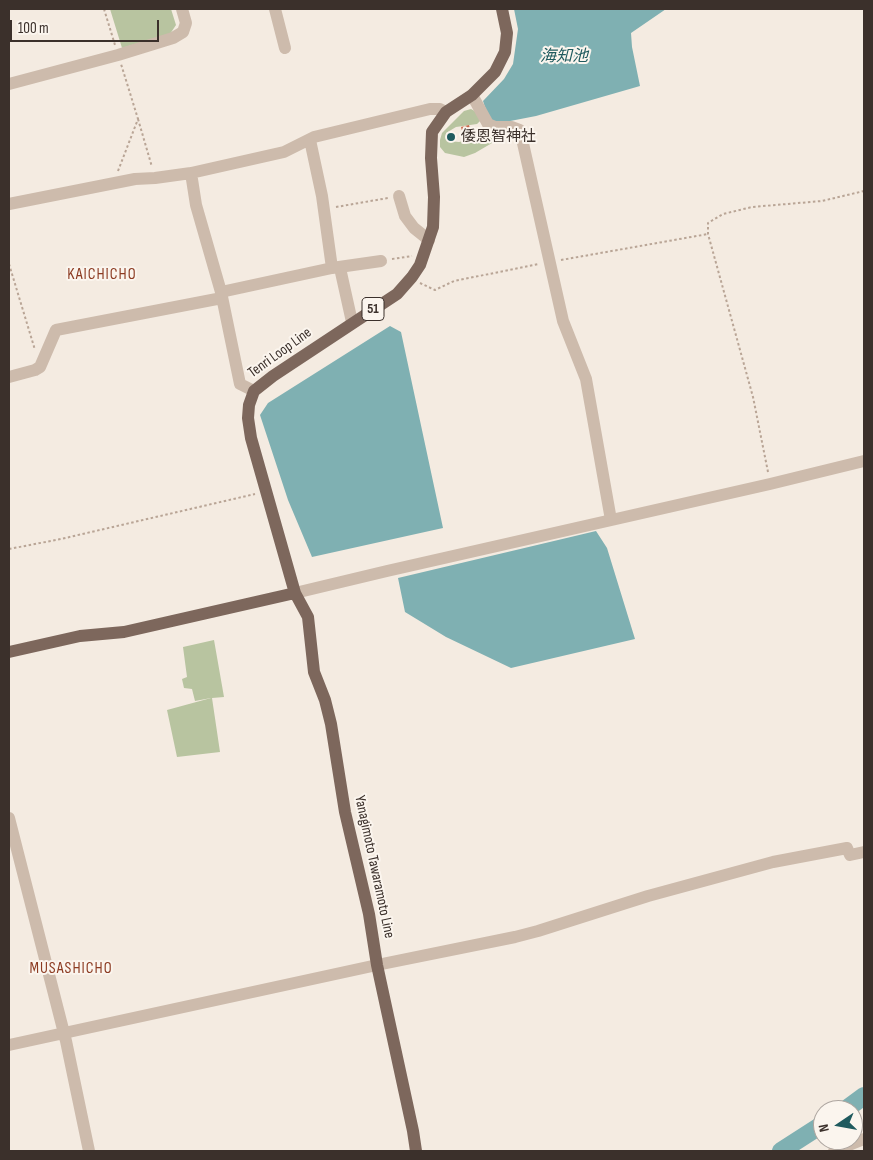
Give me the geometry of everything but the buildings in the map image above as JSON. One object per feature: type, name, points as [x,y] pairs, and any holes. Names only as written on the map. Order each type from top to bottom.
[{"type":"main road","name":"Tenri Loop Line","points":[[295,593],[251,438],[248,418],[249,405],[254,391],[273,376],[397,294],[412,277],[425,254],[433,227],[432,132],[446,112],[472,95],[495,72],[505,52],[507,33],[502,9]]},
{"type":"main road","points":[[9,652],[80,636],[124,632],[295,593]]},
{"type":"main road","name":"Yanagimoto Tawaramoto Line","points":[[295,593],[308,618],[314,672],[326,700],[345,812],[369,914],[377,965],[416,1151]]},
{"type":"street","points":[[9,84],[118,55],[173,38],[183,32],[186,24],[182,9]]},
{"type":"street","points":[[275,9],[285,48]]},
{"type":"street","points":[[472,95],[488,124],[495,127],[520,130],[563,321],[586,379],[611,520]]},
{"type":"street","points":[[9,204],[135,178],[155,178],[191,173],[284,152],[310,140],[430,109],[440,109],[446,112]]},
{"type":"street","points":[[310,140],[336,268],[352,322]]},
{"type":"street","points":[[191,173],[196,205],[221,295],[240,384],[254,391]]},
{"type":"street","points":[[399,196],[405,216],[414,228],[429,240]]},
{"type":"street","points":[[9,377],[40,367],[56,330],[336,268],[381,261]]},
{"type":"street","points":[[295,593],[864,461]]},
{"type":"street","points":[[9,818],[63,1033],[89,1151]]},
{"type":"street","points":[[9,1045],[538,931],[648,896],[773,862],[847,848],[850,855],[864,852]]},
{"type":"street","points":[[834,1151],[864,1138]]},
{"type":"path","points":[[104,9],[155,178]]},
{"type":"path","points":[[114,182],[138,119]]},
{"type":"path","points":[[770,484],[753,397],[708,234],[708,223],[723,214],[752,207],[822,201],[864,191]]},
{"type":"path","points":[[323,209],[399,196]]},
{"type":"path","points":[[381,261],[425,254]]},
{"type":"path","points":[[9,264],[40,367]]},
{"type":"path","points":[[9,549],[61,539],[267,491]]},
{"type":"green space","points":[[110,9],[171,9],[176,25],[170,34],[122,48]]},
{"type":"green space","points":[[471,109],[480,114],[480,121],[477,124],[456,127],[446,133],[448,141],[459,142],[472,139],[483,128],[490,127],[496,136],[492,143],[464,157],[445,153],[440,147],[442,133],[464,111]]},
{"type":"green space","points":[[214,640],[224,697],[212,698],[220,752],[177,757],[167,710],[211,698],[195,701],[192,689],[184,688],[182,679],[187,677],[183,647]]},
{"type":"water","name":"海知池","points":[[514,9],[666,9],[631,33],[640,86],[536,116],[505,122],[490,122],[483,101],[504,79],[513,64],[518,29]]},
{"type":"water","points":[[390,326],[401,332],[443,528],[312,557],[288,500],[260,415],[268,403]]},
{"type":"water","points":[[596,531],[607,548],[635,639],[511,668],[446,637],[405,612],[398,578]]},
{"type":"waterway","points":[[859,1100],[864,1096]]},
{"type":"waterway","points":[[781,1151],[813,1130]]},
{"type":"place","name":"倭恩智神社","points":[[451,137]]},
{"type":"district","name":"KAICHICHO","points":[[102,275]]},
{"type":"district","name":"MUSASHICHO","points":[[71,969]]}]
